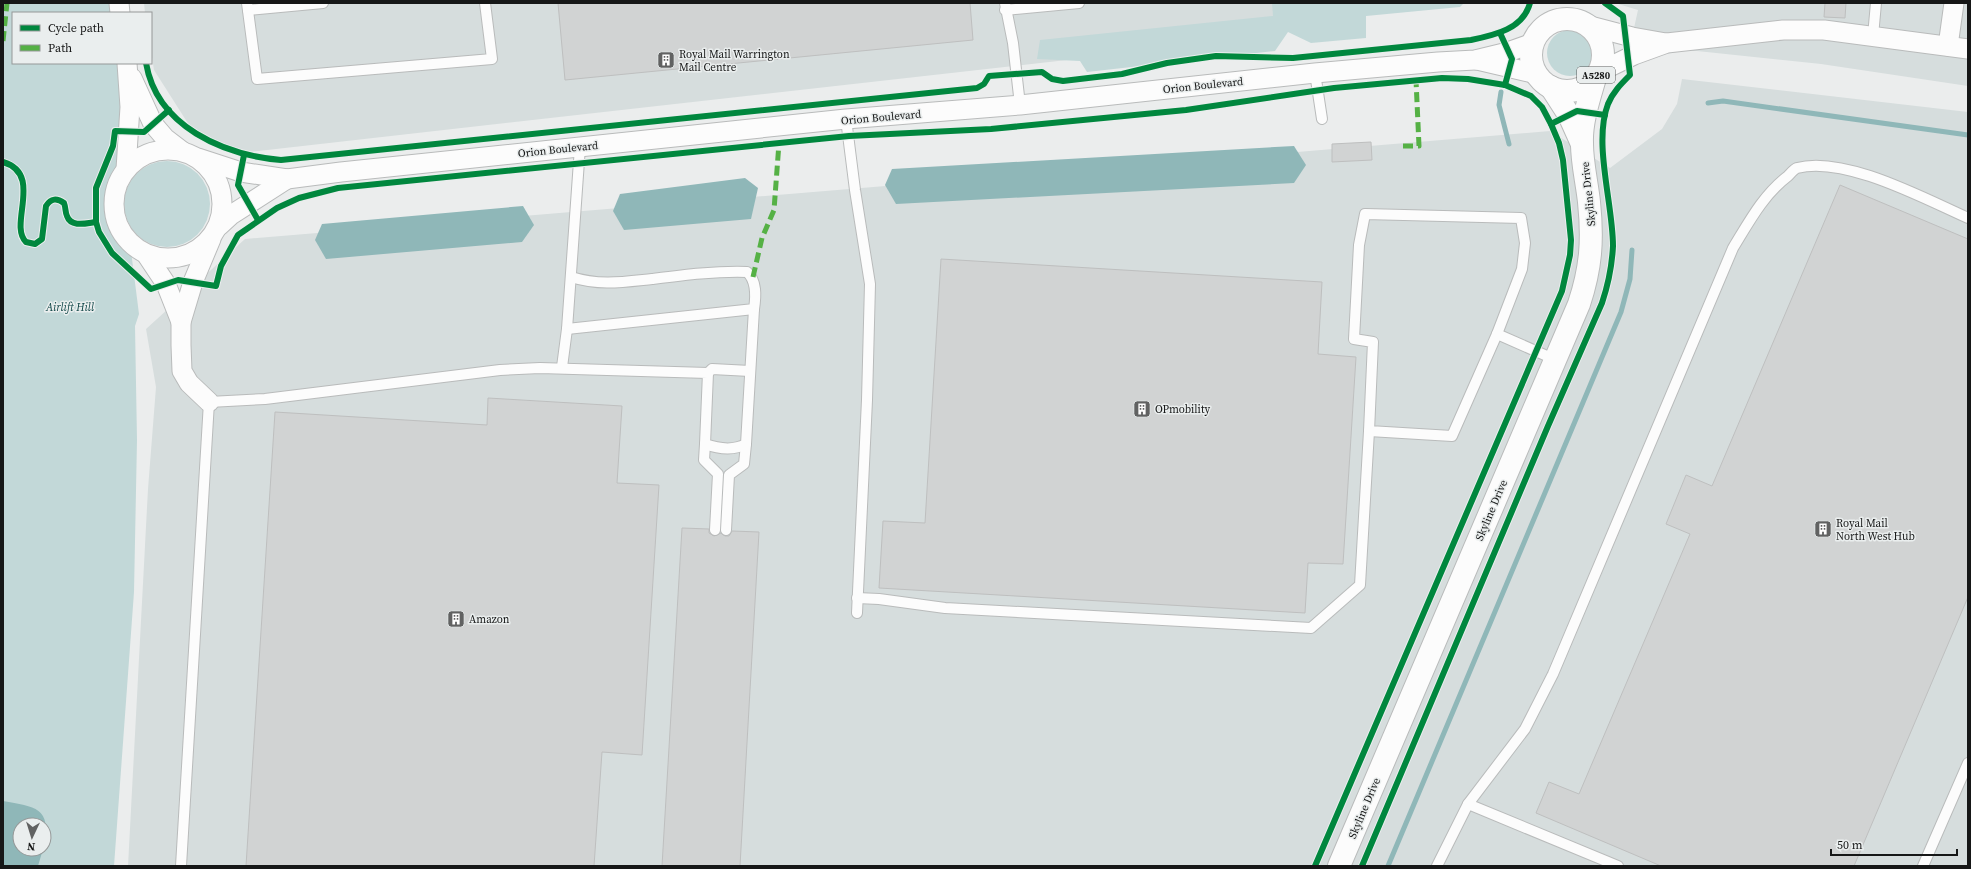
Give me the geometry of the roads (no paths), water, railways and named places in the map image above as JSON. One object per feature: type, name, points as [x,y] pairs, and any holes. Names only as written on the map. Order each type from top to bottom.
[{"type":"main road","name":"A5280","points":[[1550,3],[1531,59],[1544,81],[1562,90],[1574,90],[1586,86],[1597,75],[1603,60],[1603,47],[1598,36],[1587,24],[1575,3]]},
{"type":"main road","points":[[1539,34],[1554,21],[1564,18],[1574,19],[1587,24]]},
{"type":"main road","name":"Skyline Drive","points":[[1339,866],[1556,360],[1588,279],[1591,260],[1592,233],[1582,144],[1586,112],[1597,75]]},
{"type":"main road","name":"Skyline Drive","points":[[1544,81],[1569,115],[1582,144]]},
{"type":"street","points":[[1948,46],[1954,3]]},
{"type":"street","points":[[1587,24],[1632,37],[1668,43]]},
{"type":"street","points":[[1597,75],[1634,55],[1668,43],[1783,30],[1824,30],[1968,49]]},
{"type":"street","name":"Orion Boulevard","points":[[128,66],[153,124],[165,138],[190,154],[241,172],[287,179],[580,147],[846,120],[1020,105],[1315,73],[1475,60],[1508,52],[1539,34]]},
{"type":"street","name":"Orion Boulevard","points":[[1475,60],[1544,81]]},
{"type":"street","name":"Orion Boulevard","points":[[126,169],[130,107],[128,66]]},
{"type":"street","points":[[209,402],[189,383],[182,371],[181,322],[193,282],[216,231],[223,211],[222,196],[218,181],[209,168],[190,154],[170,149],[146,154],[126,169],[116,189],[114,200],[115,216],[121,232],[132,245],[146,254],[161,258],[176,258],[196,250],[216,231]]},
{"type":"street","name":"Orion Boulevard","points":[[216,231],[231,215],[287,179]]},
{"type":"street","points":[[146,254],[166,284],[181,322]]},
{"type":"lane","points":[[322,3],[247,7],[257,78],[492,59],[485,3]]},
{"type":"lane","points":[[1020,105],[1012,43],[1005,7],[1079,3]]},
{"type":"lane","points":[[1873,36],[1876,3]]},
{"type":"lane","points":[[1315,73],[1322,119]]},
{"type":"lane","points":[[846,120],[854,190],[870,284],[867,400],[856,613]]},
{"type":"lane","points":[[562,367],[567,329],[580,147]]},
{"type":"lane","points":[[1437,866],[1468,804],[1525,730],[1553,674],[1733,248],[1759,206],[1777,184],[1797,168],[1826,166],[1863,173],[1968,218]]},
{"type":"lane","points":[[857,598],[878,598],[945,608],[1311,628],[1360,585],[1373,342],[1354,339],[1359,245],[1365,214],[1521,218],[1526,242],[1522,269],[1497,334],[1452,436],[1369,431]]},
{"type":"lane","points":[[571,277],[589,282],[615,282],[724,271],[747,272],[753,277],[756,296],[744,464],[730,475],[726,530]]},
{"type":"lane","points":[[567,329],[754,309]]},
{"type":"lane","points":[[1497,334],[1556,360]]},
{"type":"lane","points":[[181,866],[209,402],[264,399],[500,370],[562,367],[708,373],[712,369],[750,371]]},
{"type":"lane","points":[[708,373],[704,460],[718,474],[715,530]]},
{"type":"lane","points":[[705,444],[714,448],[737,449],[746,444]]},
{"type":"lane","points":[[1923,866],[1968,763]]},
{"type":"lane","points":[[1468,804],[1618,866]]},
{"type":"water","points":[[1294,146],[1306,165],[1294,183],[896,204],[885,185],[892,169]]},
{"type":"water","points":[[745,178],[758,188],[751,219],[624,230],[613,211],[620,194]]},
{"type":"water","points":[[523,206],[534,225],[522,242],[326,259],[315,240],[322,224]]},
{"type":"water","points":[[3,801],[24,805],[38,811],[43,817],[12,817],[12,857],[41,857],[38,866],[3,866]]},
{"type":"waterway","points":[[1501,92],[1499,105],[1509,144]]},
{"type":"waterway","points":[[1708,103],[1723,101],[1968,135]]},
{"type":"waterway","points":[[1388,866],[1621,312],[1630,279],[1632,250]]},
{"type":"place","name":"Royal Mail Warrington Mail Centre","points":[[666,60]]},
{"type":"place","name":"OPmobility","points":[[1142,409]]},
{"type":"place","name":"Royal Mail North West Hub","points":[[1823,529]]},
{"type":"place","name":"Amazon","points":[[456,619]]},
{"type":"park label","name":"Airlift Hill","points":[[70,307]]}]
